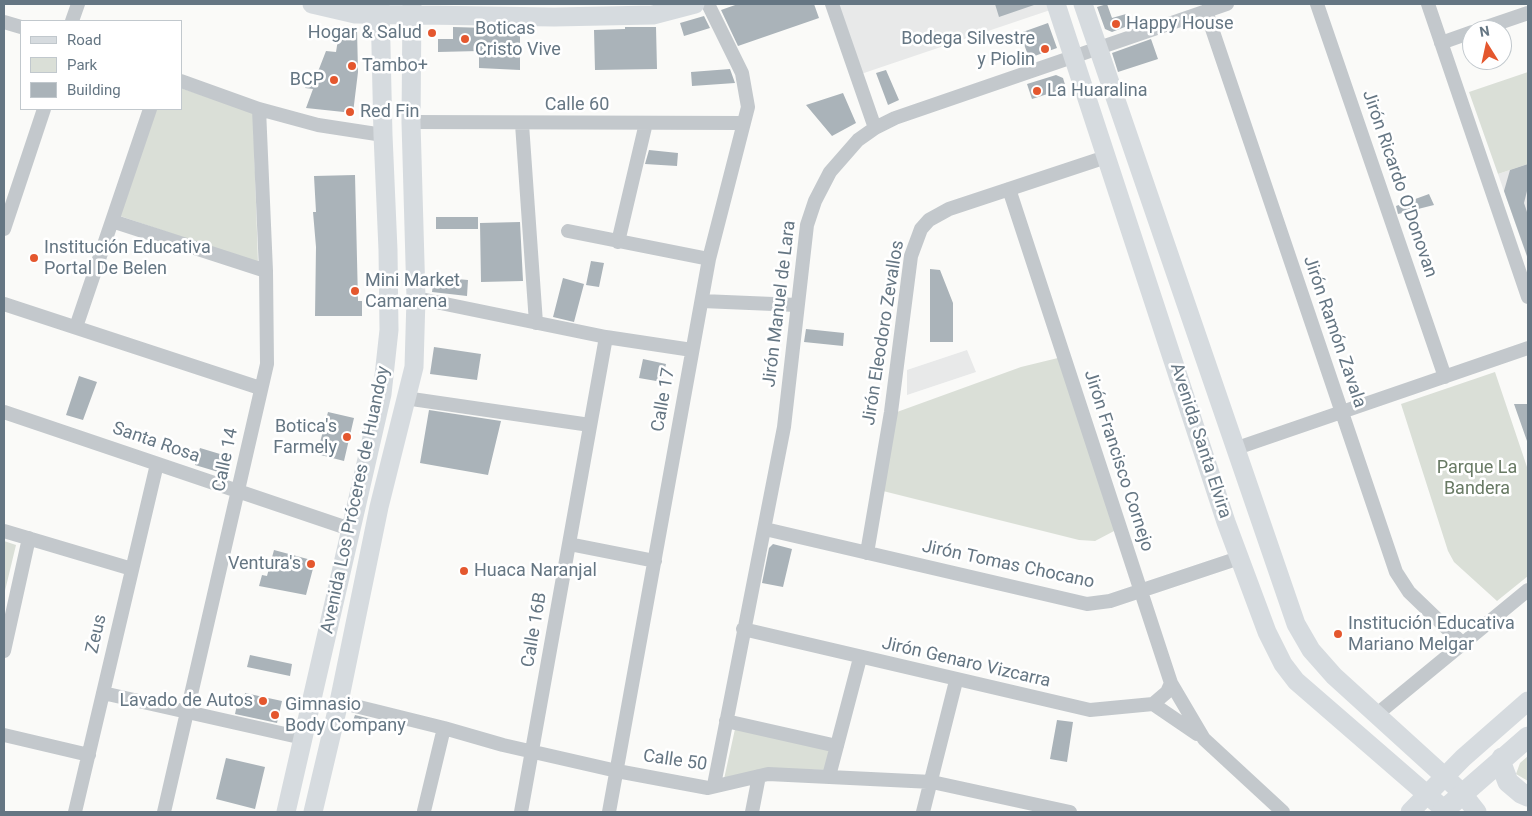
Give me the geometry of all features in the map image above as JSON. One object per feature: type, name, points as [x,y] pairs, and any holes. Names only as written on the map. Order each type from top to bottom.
[{"type":"main road","points":[[312,4],[352,14],[381,10],[411,9],[554,17],[653,15],[695,4]]},
{"type":"main road","name":"Avenida Santa Elvira","points":[[1056,4],[1239,558],[1267,632],[1283,664],[1296,681],[1427,794],[1444,811]]},
{"type":"main road","name":"Avenida Santa Elvira","points":[[1083,4],[1296,624],[1311,650],[1334,676],[1462,793],[1477,812]]},
{"type":"main road","name":"Avenida Los Próceres de Huandoy","points":[[313,812],[339,702],[379,507],[414,366],[416,298],[411,122],[411,9]]},
{"type":"main road","name":"Avenida Los Próceres de Huandoy","points":[[286,812],[353,530],[382,394],[389,330],[388,250],[382,135],[381,10]]},
{"type":"main road","points":[[1410,812],[1444,776],[1528,701]]},
{"type":"main road","points":[[1444,811],[1528,736]]},
{"type":"main road","points":[[1502,758],[1502,766],[1508,782],[1521,793],[1528,796]]},
{"type":"main road","points":[[1520,812],[1528,806]]},
{"type":"street","points":[[72,20],[78,4]]},
{"type":"street","name":"Calle 17","points":[[609,812],[692,350],[710,259],[748,107],[742,73],[708,4]]},
{"type":"street","points":[[832,4],[875,128]]},
{"type":"street","name":"Jirón Manuel de Lara","points":[[714,785],[784,427],[807,225],[815,200],[838,161],[858,140],[875,128],[918,109],[1227,4]]},
{"type":"street","name":"Jirón Ricardo O'Donovan","points":[[1317,4],[1445,377]]},
{"type":"street","points":[[1428,4],[1528,297]]},
{"type":"street","name":"Jirón Ramón Zavala","points":[[1206,11],[1401,582],[1463,644]]},
{"type":"street","points":[[1507,20],[1528,13]]},
{"type":"street","points":[[4,22],[20,27]]},
{"type":"street","points":[[1441,42],[1462,35]]},
{"type":"street","points":[[182,81],[259,109],[318,125],[382,135]]},
{"type":"street","name":"Calle 14","points":[[164,812],[240,491],[260,388],[267,364],[266,271],[259,109]]},
{"type":"street","points":[[4,229],[44,110]]},
{"type":"street","points":[[76,328],[150,110]]},
{"type":"street","name":"Calle 60","points":[[411,122],[522,124],[744,123]]},
{"type":"street","points":[[618,242],[646,123]]},
{"type":"street","points":[[522,124],[536,323]]},
{"type":"street","name":"Jirón Eleodoro Zevallos","points":[[867,553],[891,412],[911,256],[916,238],[929,220],[938,214],[1106,157]]},
{"type":"street","name":"Jirón Francisco Cornejo","points":[[1009,189],[1171,683],[1204,739]]},
{"type":"street","points":[[112,221],[266,271]]},
{"type":"street","points":[[568,231],[710,259]]},
{"type":"street","points":[[416,298],[606,337],[692,350]]},
{"type":"street","points":[[702,301],[798,305]]},
{"type":"street","points":[[4,304],[260,388]]},
{"type":"street","name":"Calle 16B","points":[[521,812],[606,337]]},
{"type":"street","points":[[1237,448],[1528,348]]},
{"type":"street","points":[[405,398],[590,426]]},
{"type":"street","name":"Santa Rosa","points":[[4,412],[353,530]]},
{"type":"street","name":"Zeus","points":[[75,812],[157,464]]},
{"type":"street","name":"Jirón Tomas Chocano","points":[[765,530],[1087,604],[1110,601],[1239,558]]},
{"type":"street","points":[[4,531],[132,569]]},
{"type":"street","points":[[4,647],[29,538]]},
{"type":"street","points":[[569,544],[654,561]]},
{"type":"street","points":[[1376,715],[1528,590]]},
{"type":"street","name":"Jirón Genaro Vizcarra","points":[[743,629],[956,681],[1090,710],[1152,704]]},
{"type":"street","points":[[829,776],[860,658]]},
{"type":"street","points":[[923,812],[956,681]]},
{"type":"street","points":[[1152,704],[1167,692],[1171,683]]},
{"type":"street","points":[[103,693],[303,738]]},
{"type":"street","name":"Calle 50","points":[[339,702],[533,752],[617,771],[708,788],[714,785],[768,774],[932,782],[1070,812]]},
{"type":"street","name":"Jirón Francisco Cornejo","points":[[1152,704],[1204,739],[1283,812]]},
{"type":"street","points":[[726,721],[837,746]]},
{"type":"street","points":[[424,811],[444,728]]},
{"type":"street","points":[[4,735],[89,755]]},
{"type":"street","points":[[752,812],[759,776]]},
{"type":"shaded area","points":[[838,4],[1068,4],[861,74]]},
{"type":"shaded area","points":[[1528,164],[1528,260],[1498,174]]},
{"type":"shaded area","points":[[967,350],[976,372],[907,395],[907,370]]},
{"type":"green space","points":[[1528,72],[1528,164],[1498,174],[1469,92]]},
{"type":"green space","points":[[182,88],[253,113],[258,263],[120,216],[156,110],[182,110]]},
{"type":"green space","points":[[1062,357],[1116,530],[1095,541],[1079,540],[883,491],[897,412],[1021,367]]},
{"type":"green space","name":"Parque La Bandera","points":[[1495,372],[1528,470],[1528,576],[1497,601],[1454,562],[1448,551],[1401,404]]},
{"type":"green space","points":[[4,541],[16,545],[4,595]]},
{"type":"green space","points":[[735,729],[829,749],[826,770],[777,769],[724,779]]},
{"type":"green space","points":[[1528,756],[1528,781],[1516,774],[1520,763]]},
{"type":"building","points":[[738,4],[814,4],[819,18],[738,46],[721,10]]},
{"type":"building","points":[[995,4],[1033,4],[1034,5],[999,17]]},
{"type":"building","name":"Happy House","points":[[1107,4],[1112,18],[1126,14],[1130,25],[1112,32],[1105,29],[1097,7]]},
{"type":"building","points":[[704,16],[710,28],[684,36],[680,23]]},
{"type":"building","points":[[1048,23],[1057,48],[1029,58],[1020,33]]},
{"type":"building","points":[[340,27],[357,29],[358,72],[353,113],[306,108],[313,89],[305,88],[319,69],[326,51],[336,52]]},
{"type":"building","points":[[453,27],[520,29],[520,70],[479,68],[479,51],[438,52],[438,39],[453,39]]},
{"type":"building","points":[[625,27],[656,27],[657,69],[595,70],[594,30],[625,29]]},
{"type":"building","points":[[1151,39],[1158,59],[1118,72],[1112,53]]},
{"type":"building","points":[[730,69],[735,83],[692,86],[691,72]]},
{"type":"building","points":[[886,70],[899,100],[888,105],[876,73]]},
{"type":"building","points":[[1056,75],[1063,78],[1066,88],[1032,99],[1027,84]]},
{"type":"building","points":[[843,93],[856,123],[832,136],[806,105]]},
{"type":"building","points":[[649,150],[678,153],[677,166],[645,164]]},
{"type":"building","points":[[1528,164],[1528,187],[1524,203],[1528,215],[1527,256],[1504,191],[1510,170]]},
{"type":"building","points":[[355,175],[358,301],[362,301],[362,316],[315,316],[316,247],[313,212],[316,212],[314,176]]},
{"type":"building","points":[[1429,194],[1434,205],[1398,214],[1396,206]]},
{"type":"building","points":[[436,217],[478,217],[478,229],[436,229]]},
{"type":"building","points":[[520,222],[523,281],[481,282],[480,223]]},
{"type":"building","points":[[591,261],[604,263],[599,287],[586,285]]},
{"type":"building","points":[[930,269],[940,270],[953,303],[953,342],[930,342]]},
{"type":"building","points":[[434,277],[468,280],[467,296],[432,292]]},
{"type":"building","points":[[563,278],[584,284],[574,322],[553,317]]},
{"type":"building","points":[[806,329],[844,333],[843,346],[804,342]]},
{"type":"building","points":[[434,347],[481,354],[477,380],[430,374]]},
{"type":"building","points":[[643,359],[666,364],[662,382],[639,378]]},
{"type":"building","points":[[79,376],[97,382],[83,420],[66,415]]},
{"type":"building","points":[[1514,404],[1528,404],[1528,441],[1527,441]]},
{"type":"building","points":[[429,410],[501,421],[488,475],[420,463]]},
{"type":"building","points":[[328,412],[354,418],[344,461],[317,454]]},
{"type":"building","points":[[200,448],[230,457],[225,474],[195,465]]},
{"type":"building","points":[[773,544],[792,549],[783,587],[762,583],[769,548]]},
{"type":"building","points":[[274,550],[315,561],[306,595],[259,586],[262,575],[267,576]]},
{"type":"building","points":[[250,655],[292,664],[290,676],[247,667]]},
{"type":"building","points":[[245,693],[282,701],[277,723],[235,714],[238,700],[244,701]]},
{"type":"building","points":[[355,715],[375,720],[371,732],[351,726]]},
{"type":"building","points":[[1057,720],[1073,722],[1067,762],[1050,759]]},
{"type":"building","points":[[226,758],[265,767],[255,809],[216,799]]},
{"type":"place","name":"Happy House","points":[[1116,24]]},
{"type":"place","name":"Hogar & Salud","points":[[432,33]]},
{"type":"place","name":"Boticas Cristo Vive","points":[[465,39]]},
{"type":"place","name":"Bodega Silvestre y Piolin","points":[[1045,49]]},
{"type":"place","name":"Tambo+","points":[[352,66]]},
{"type":"place","name":"BCP","points":[[334,80]]},
{"type":"place","name":"La Huaralina","points":[[1037,91]]},
{"type":"place","name":"Red Fin","points":[[350,112]]},
{"type":"place","name":"Institución Educativa Portal De Belen","points":[[34,258]]},
{"type":"place","name":"Mini Market Camarena","points":[[355,291]]},
{"type":"place","name":"Botica's Farmely","points":[[347,437]]},
{"type":"place","name":"Ventura's","points":[[311,564]]},
{"type":"place","name":"Huaca Naranjal","points":[[464,571]]},
{"type":"place","name":"Institución Educativa Mariano Melgar","points":[[1338,634]]},
{"type":"place","name":"Lavado de Autos","points":[[263,701]]},
{"type":"place","name":"Gimnasio Body Company","points":[[275,715]]}]
